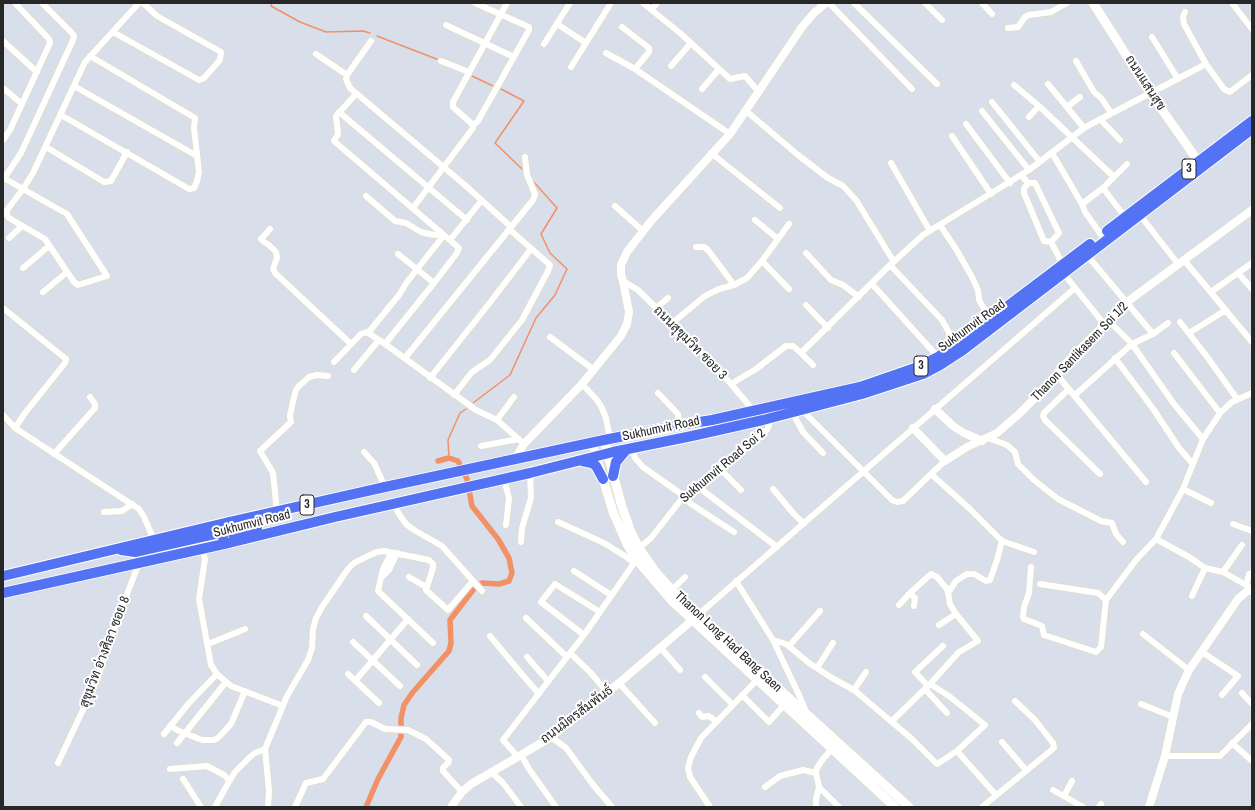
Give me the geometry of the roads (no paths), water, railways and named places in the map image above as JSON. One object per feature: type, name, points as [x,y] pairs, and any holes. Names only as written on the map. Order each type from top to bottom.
[{"type":"main road","name":"ถนนแสนสุข","points":[[1093,3],[1151,94],[1198,161]]},
{"type":"main road","name":"Sukhumvit Road","points":[[3,594],[224,544],[335,516],[530,473],[596,456],[769,418],[883,388],[923,374],[956,355],[1063,270],[1125,217],[1252,121]]},
{"type":"main road","name":"Sukhumvit Road","points":[[3,576],[115,548],[475,467],[680,424],[712,420],[860,387],[918,367],[938,357],[990,319],[1087,255],[1252,129]]},
{"type":"main road","name":"Thanon Long Had Bang Saen","points":[[607,439],[606,454],[608,477],[620,528],[635,562],[673,602],[695,617],[909,807]]},
{"type":"main road","name":"Thanon Long Had Bang Saen","points":[[592,442],[596,456],[608,477],[631,532],[639,548],[655,571],[695,617],[757,680],[895,807]]},
{"type":"main road","points":[[579,461],[592,463],[608,477],[616,462],[629,449]]},
{"type":"main road","points":[[229,522],[232,533],[236,534],[322,514],[335,516]]},
{"type":"main road","points":[[115,548],[135,552],[219,533],[224,537],[224,544]]},
{"type":"street","points":[[3,140],[10,130],[50,43],[49,40],[15,3]]},
{"type":"street","points":[[42,3],[74,36],[21,153],[4,178],[23,189],[66,214],[106,276],[78,285],[66,273],[45,239],[9,218],[7,210],[23,189],[33,173],[85,62],[139,3]]},
{"type":"street","points":[[113,32],[199,80],[204,78],[220,60],[222,52],[157,16],[143,3]]},
{"type":"street","points":[[413,208],[472,131],[473,126],[478,121],[529,30],[529,27],[475,3]]},
{"type":"street","points":[[473,126],[452,105],[502,15],[507,3]]},
{"type":"street","points":[[544,44],[570,3]]},
{"type":"street","points":[[571,66],[610,3]]},
{"type":"street","points":[[643,3],[691,43],[730,79],[745,76],[758,91]]},
{"type":"street","points":[[652,9],[657,3]]},
{"type":"street","points":[[515,459],[522,441],[582,384],[621,336],[627,324],[629,312],[621,274],[621,265],[627,252],[651,221],[711,153],[730,134],[802,27],[814,13],[827,3],[912,89]]},
{"type":"street","points":[[854,3],[937,84]]},
{"type":"street","points":[[925,3],[942,20]]},
{"type":"street","points":[[982,3],[992,14]]},
{"type":"street","points":[[1008,28],[1018,27],[1025,17],[1029,15],[1051,12],[1067,3]]},
{"type":"street","points":[[1232,3],[1252,29]]},
{"type":"street","points":[[1185,12],[1183,17],[1184,24],[1206,64],[1224,89],[1230,92],[1252,75]]},
{"type":"street","points":[[557,24],[586,43]]},
{"type":"street","points":[[446,25],[514,57]]},
{"type":"street","points":[[622,27],[649,48],[649,52],[635,69]]},
{"type":"street","points":[[1152,37],[1178,79]]},
{"type":"street","points":[[3,41],[37,72]]},
{"type":"street","points":[[371,41],[347,75],[346,79],[356,94],[482,200],[531,249],[550,265],[528,307],[527,313],[490,360],[472,372],[454,395]]},
{"type":"street","points":[[671,66],[691,43]]},
{"type":"street","points":[[606,53],[635,69],[730,134]]},
{"type":"street","points":[[316,54],[347,75]]},
{"type":"street","points":[[61,115],[189,189],[194,188],[199,172],[194,128],[195,118],[90,56]]},
{"type":"street","points":[[441,61],[469,72]]},
{"type":"street","points":[[1076,62],[1094,92],[1102,98],[1112,113]]},
{"type":"street","points":[[801,353],[892,264],[930,231],[1030,170],[1084,128],[1206,64]]},
{"type":"street","points":[[702,89],[719,69]]},
{"type":"street","points":[[1048,84],[1084,128]]},
{"type":"street","points":[[1014,85],[1039,106],[1114,177]]},
{"type":"street","points":[[74,86],[197,156]]},
{"type":"street","points":[[3,88],[22,104]]},
{"type":"street","points":[[356,94],[336,116],[338,134],[334,141],[458,246],[458,250],[434,283],[385,344]]},
{"type":"street","points":[[1067,107],[1080,97]]},
{"type":"street","points":[[992,102],[1040,162]]},
{"type":"street","points":[[1029,117],[1039,106]]},
{"type":"street","points":[[745,110],[798,155],[828,178],[843,186],[856,200],[892,264],[942,320],[956,345]]},
{"type":"street","points":[[982,111],[1030,170]]},
{"type":"street","points":[[339,112],[430,187],[467,220]]},
{"type":"street","points":[[1100,119],[1120,140]]},
{"type":"street","points":[[966,124],[1010,182]]},
{"type":"street","points":[[952,136],[991,194]]},
{"type":"street","points":[[46,147],[104,182],[111,181],[127,152]]},
{"type":"street","points":[[1052,152],[1082,204],[1085,212],[1102,236]]},
{"type":"street","points":[[711,153],[780,208]]},
{"type":"street","points":[[405,358],[533,200],[535,194],[527,175],[525,157]]},
{"type":"street","points":[[890,163],[930,231]]},
{"type":"street","points":[[1082,204],[1103,188],[1127,164]]},
{"type":"street","points":[[1021,175],[1028,183],[1035,183],[1059,234],[1051,242]]},
{"type":"street","points":[[1028,183],[1024,189],[1024,193],[1044,241],[1051,242]]},
{"type":"street","points":[[1103,188],[1125,217]]},
{"type":"street","points":[[366,196],[395,221],[406,223],[421,232],[429,234],[442,233]]},
{"type":"street","points":[[450,240],[482,200]]},
{"type":"street","points":[[615,206],[643,231]]},
{"type":"street","name":"Thanon Santikasem Soi 1/2","points":[[863,472],[892,500],[897,502],[903,501],[945,461],[967,447],[985,440],[997,433],[1019,414],[1057,375],[1060,369],[1127,302],[1252,210]]},
{"type":"street","points":[[1140,215],[1181,262],[1211,292],[1252,342]]},
{"type":"street","points":[[755,220],[778,239]]},
{"type":"street","points":[[671,324],[705,296],[719,289],[734,285],[746,278],[762,261],[789,224]]},
{"type":"street","points":[[940,225],[972,277],[978,290],[979,300],[990,319]]},
{"type":"street","points":[[9,238],[22,226]]},
{"type":"street","points":[[270,229],[261,238],[276,252],[277,258],[273,270],[275,273],[351,344]]},
{"type":"street","points":[[368,333],[399,295],[442,233]]},
{"type":"street","points":[[1051,242],[1063,270],[1075,288],[1106,322],[1132,344],[1174,404],[1203,439]]},
{"type":"street","points":[[22,268],[49,246]]},
{"type":"street","points":[[696,247],[704,247],[708,250],[734,285]]},
{"type":"street","points":[[430,378],[531,249]]},
{"type":"street","points":[[398,254],[434,283]]},
{"type":"street","points":[[806,254],[831,280],[843,285],[859,297]]},
{"type":"street","points":[[1087,255],[1153,334]]},
{"type":"street","points":[[762,261],[789,289]]},
{"type":"street","points":[[1211,292],[1239,274],[1252,263]]},
{"type":"street","points":[[43,292],[66,273]]},
{"type":"street","points":[[1239,274],[1252,290]]},
{"type":"street","name":"ถนนสุขุมวิท ซอย 3","points":[[623,281],[638,290],[704,355],[753,410]]},
{"type":"street","points":[[872,284],[938,357]]},
{"type":"street","points":[[695,617],[1075,288]]},
{"type":"street","points":[[656,308],[668,298]]},
{"type":"street","points":[[806,305],[828,328]]},
{"type":"street","points":[[3,308],[66,359],[15,428]]},
{"type":"street","points":[[1189,333],[1226,310]]},
{"type":"street","points":[[1180,322],[1238,398]]},
{"type":"street","points":[[1075,396],[1132,344],[1153,334],[1168,323]]},
{"type":"street","points":[[334,362],[361,334],[365,332],[368,333],[480,413],[497,420],[522,441]]},
{"type":"street","points":[[550,337],[594,370]]},
{"type":"street","points":[[354,370],[379,340]]},
{"type":"street","points":[[731,384],[756,369],[786,346],[793,346],[813,365]]},
{"type":"street","points":[[1174,353],[1220,413]]},
{"type":"street","points":[[1115,358],[1154,410],[1179,448],[1193,464]]},
{"type":"street","points":[[277,512],[273,473],[260,451],[291,422],[290,416],[293,401],[296,390],[299,386],[309,378],[317,375],[328,376]]},
{"type":"street","points":[[1057,375],[1146,482]]},
{"type":"street","points":[[582,384],[601,406],[606,418],[607,439]]},
{"type":"street","points":[[1069,389],[1044,413],[1043,416],[1045,420],[1100,474]]},
{"type":"street","points":[[658,393],[678,414],[680,424]]},
{"type":"street","points":[[1031,567],[1029,593],[1024,607],[1023,617],[1026,621],[1042,626],[1044,636],[1096,652],[1101,647],[1106,600],[1136,560],[1156,539],[1183,489],[1203,439],[1220,413],[1238,398],[1252,394]]},
{"type":"street","points":[[54,454],[95,408],[95,404],[90,397]]},
{"type":"street","points":[[497,420],[514,397]]},
{"type":"street","points":[[935,409],[953,426],[964,433],[1007,445],[1015,452],[1018,464],[1034,480],[1058,499],[1101,521],[1112,523],[1116,534],[1123,542]]},
{"type":"street","points":[[797,411],[803,432],[822,453]]},
{"type":"street","points":[[797,411],[863,472]]},
{"type":"street","points":[[3,415],[15,428],[139,509],[154,540]]},
{"type":"street","name":"Sukhumvit Road Soi 2","points":[[639,548],[651,538],[684,496],[767,430],[769,418]]},
{"type":"street","points":[[913,428],[945,461]]},
{"type":"street","points":[[481,446],[522,441]]},
{"type":"street","points":[[629,449],[638,462],[684,496],[691,504],[734,532]]},
{"type":"street","points":[[364,452],[374,463],[385,487]]},
{"type":"street","points":[[720,468],[741,490]]},
{"type":"street","points":[[521,542],[522,528],[531,498],[530,473]]},
{"type":"street","points":[[931,474],[970,509],[1002,541],[1034,552]]},
{"type":"street","points":[[504,479],[509,498],[506,525]]},
{"type":"street","points":[[697,486],[777,547]]},
{"type":"street","points":[[773,489],[793,514],[804,524]]},
{"type":"street","points":[[1183,489],[1211,503]]},
{"type":"street","points":[[104,512],[122,511],[132,504]]},
{"type":"street","points":[[394,504],[406,524],[442,546],[482,591]]},
{"type":"street","points":[[556,807],[520,756],[503,740],[584,635],[635,562],[604,543],[558,522]]},
{"type":"street","points":[[1232,524],[1252,531]]},
{"type":"street","points":[[1156,539],[1206,568],[1222,572],[1250,588]]},
{"type":"street","points":[[948,593],[956,581],[967,574],[974,574],[986,581],[990,580],[1002,541]]},
{"type":"street","points":[[1222,572],[1242,545]]},
{"type":"street","points":[[202,549],[205,559],[199,599],[211,665],[217,674],[226,682],[283,706]]},
{"type":"street","points":[[268,807],[269,791],[265,749],[287,696],[308,660],[312,648],[313,629],[316,618],[348,569],[354,563],[376,552],[384,551],[428,560],[433,564],[433,568],[426,587],[427,593],[448,610],[474,583]]},
{"type":"street","points":[[394,553],[389,570],[382,577],[378,591],[433,642]]},
{"type":"street","name":"สุขุมวิท อ่างศิลา ซอย 8","points":[[58,763],[96,682],[139,563]]},
{"type":"street","points":[[1192,596],[1206,568]]},
{"type":"street","points":[[574,571],[611,595]]},
{"type":"street","points":[[1149,807],[1165,756],[1178,694],[1189,670],[1238,599],[1250,588],[1249,574],[1252,573]]},
{"type":"street","points":[[892,721],[959,652],[978,641],[956,614],[950,604],[947,589],[931,574],[899,605]]},
{"type":"street","points":[[410,577],[426,587]]},
{"type":"street","points":[[672,590],[685,577]]},
{"type":"street","points":[[736,581],[773,640],[807,715]]},
{"type":"street","points":[[584,635],[541,602],[555,584],[600,612]]},
{"type":"street","points":[[1040,584],[1098,593],[1106,600]]},
{"type":"street","points":[[910,594],[915,598],[914,606]]},
{"type":"street","points":[[789,646],[820,611]]},
{"type":"street","points":[[939,625],[956,614]]},
{"type":"street","points":[[366,616],[417,665]]},
{"type":"street","name":"ถนนมิตรสัมพันธ์","points":[[451,807],[462,792],[471,784],[550,737],[619,683],[695,617]]},
{"type":"street","points":[[526,618],[590,672],[607,692]]},
{"type":"street","points":[[355,681],[408,619]]},
{"type":"street","points":[[208,644],[245,629]]},
{"type":"street","points":[[1143,634],[1189,670]]},
{"type":"street","points":[[490,636],[539,694]]},
{"type":"street","points":[[773,640],[786,644],[817,668],[854,690],[892,721],[937,764],[957,751],[985,725],[953,700],[927,686]]},
{"type":"street","points":[[353,642],[400,686]]},
{"type":"street","points":[[817,668],[833,643]]},
{"type":"street","points":[[943,646],[915,672],[947,713]]},
{"type":"street","points":[[660,647],[680,670]]},
{"type":"street","points":[[1202,652],[1238,676],[1222,695]]},
{"type":"street","points":[[526,657],[548,681]]},
{"type":"street","points":[[854,690],[866,672]]},
{"type":"street","points":[[164,734],[189,703],[217,674]]},
{"type":"street","points":[[348,674],[379,703]]},
{"type":"street","points":[[705,677],[733,705]]},
{"type":"street","points":[[710,807],[690,777],[688,768],[691,757],[701,738],[757,680]]},
{"type":"street","points":[[177,743],[226,682]]},
{"type":"street","points":[[619,683],[655,723]]},
{"type":"street","points":[[170,726],[202,740],[210,741],[218,738],[231,724],[245,691]]},
{"type":"street","points":[[1242,693],[1252,704]]},
{"type":"street","points":[[742,696],[769,722],[784,705]]},
{"type":"street","points":[[982,807],[1052,750],[1054,745],[1035,720],[1015,701]]},
{"type":"street","points":[[1141,704],[1173,717]]},
{"type":"street","points":[[699,713],[702,716],[712,718],[716,722]]},
{"type":"street","points":[[295,807],[306,783],[323,779],[366,722],[371,722],[385,729],[403,729],[426,739],[449,759],[449,762],[444,767],[443,771],[462,792]]},
{"type":"street","points":[[1165,756],[1220,756],[1252,724]]},
{"type":"street","points":[[550,737],[566,748],[594,786],[612,807]]},
{"type":"street","points":[[1002,742],[1026,770]]},
{"type":"street","points":[[1232,743],[1251,760]]},
{"type":"street","points":[[215,807],[229,780],[244,762],[255,753],[265,749]]},
{"type":"street","points":[[816,807],[816,798],[819,786],[816,772],[819,764],[832,749]]},
{"type":"street","points":[[957,751],[996,795]]},
{"type":"street","points":[[170,769],[207,766],[224,775],[229,780]]},
{"type":"street","points":[[765,787],[780,776],[803,770],[816,772]]},
{"type":"street","points":[[491,772],[504,783],[521,807]]},
{"type":"street","points":[[183,779],[201,807]]},
{"type":"street","points":[[1064,796],[1072,781]]},
{"type":"street","points":[[819,786],[840,807]]},
{"type":"street","points":[[1053,790],[1082,807]]},
{"type":"waterway","points":[[272,3],[271,6],[300,22],[326,32],[363,31],[370,33]]},
{"type":"waterway","points":[[377,36],[439,60]]},
{"type":"waterway","points":[[472,76],[493,86]]},
{"type":"waterway","points":[[501,89],[524,101],[495,143],[522,169]]},
{"type":"waterway","points":[[473,403],[510,375],[536,318],[555,295],[567,269],[550,253],[541,234],[557,208],[532,180]]},
{"type":"waterway","points":[[449,458],[448,440],[460,413],[466,409]]},
{"type":"waterway","points":[[366,807],[378,779],[401,737],[401,718],[404,705],[413,692],[449,651],[451,643],[450,620],[473,590],[482,583],[499,584],[509,581],[512,573],[509,558],[498,539],[472,506],[467,479],[458,461],[449,458],[438,461]]}]
